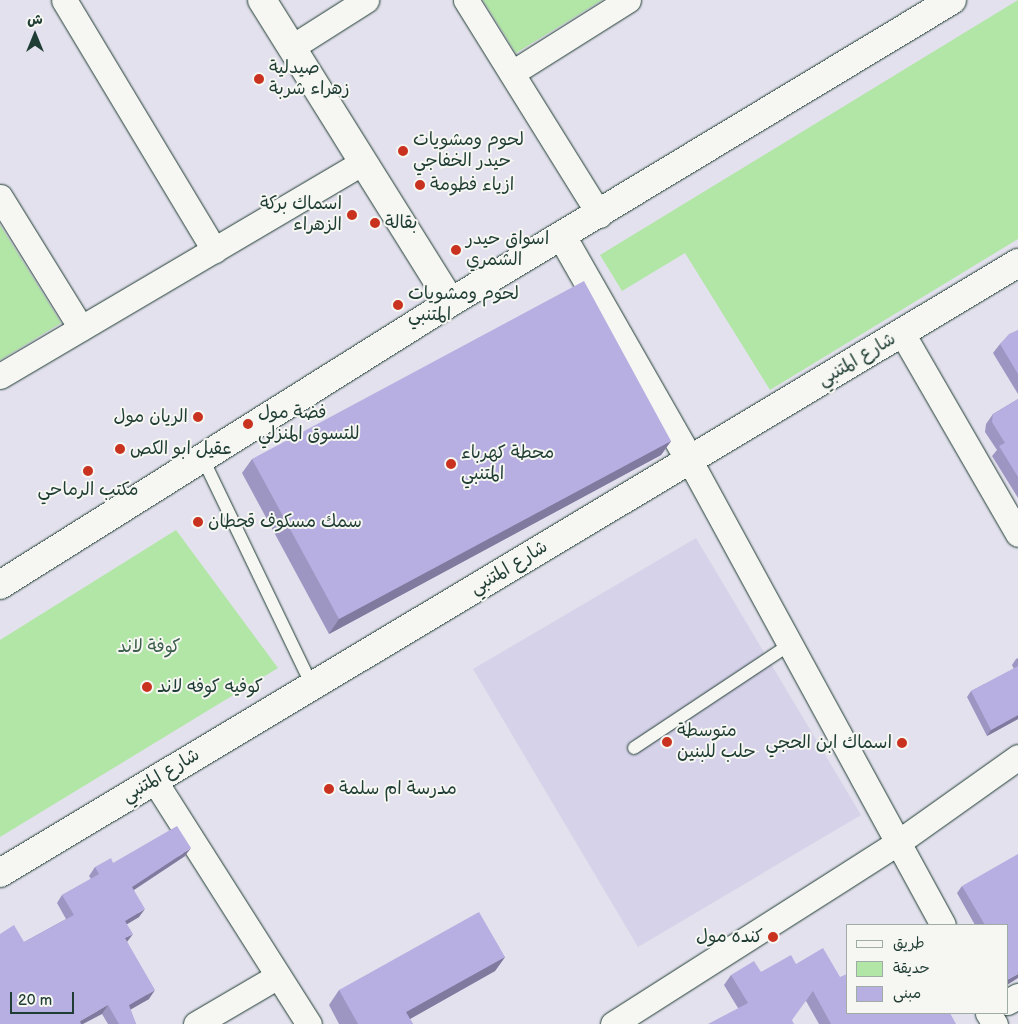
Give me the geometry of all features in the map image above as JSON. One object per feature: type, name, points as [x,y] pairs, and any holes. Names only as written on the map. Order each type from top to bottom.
[{"type":"street","points":[[64,0],[214,250]]},
{"type":"street","points":[[262,0],[451,302]]},
{"type":"street","points":[[292,48],[366,0]]},
{"type":"street","points":[[466,0],[600,215]]},
{"type":"street","points":[[512,73],[628,0]]},
{"type":"street","points":[[0,585],[451,302],[563,238],[945,2]]},
{"type":"street","points":[[0,376],[363,162]]},
{"type":"street","points":[[0,197],[81,328]]},
{"type":"street","points":[[563,238],[792,643],[943,924]]},
{"type":"street","name":"شارع المتنبي","points":[[0,873],[1018,263]]},
{"type":"street","points":[[902,333],[1016,525]]},
{"type":"street","points":[[613,1024],[900,841],[1018,757]]},
{"type":"street","points":[[154,780],[308,1024]]},
{"type":"street","points":[[196,1024],[278,976]]},
{"type":"lane","points":[[203,459],[312,685]]},
{"type":"lane","points":[[634,748],[792,643]]},
{"type":"shaded area","name":"متوسطة حلب للبنين","points":[[696,538],[861,815],[638,947],[473,669]]},
{"type":"green space","points":[[483,0],[602,0],[516,53]]},
{"type":"green space","points":[[1018,0],[1018,239],[770,390],[685,253],[622,291],[600,255]]},
{"type":"green space","points":[[0,225],[61,323],[0,360]]},
{"type":"green space","name":"كوفة لاند","points":[[176,530],[278,668],[0,837],[0,640]]},
{"type":"building","name":"محطة كهرباء المتنبي","points":[[584,281],[671,441],[339,619],[252,459]]},
{"type":"building","points":[[1018,330],[1018,374],[1000,344],[1009,334]]},
{"type":"building","points":[[1018,399],[1018,477],[999,446],[1005,443],[992,422],[993,414]]},
{"type":"building","points":[[1018,666],[1018,715],[991,730],[971,691]]},
{"type":"building","points":[[177,826],[191,848],[132,887],[145,909],[125,921],[133,934],[125,938],[155,990],[129,1005],[136,1024],[119,1024],[108,1005],[80,1021],[81,1024],[0,1024],[0,934],[14,925],[24,942],[74,915],[62,895],[99,874],[95,867],[111,858],[113,863]]},
{"type":"building","points":[[1018,854],[1018,974],[1008,979],[1008,924],[984,924],[962,886]]},
{"type":"building","points":[[479,912],[505,957],[406,1012],[413,1024],[358,1024],[339,990]]},
{"type":"building","points":[[823,948],[840,977],[846,974],[846,1014],[951,1014],[956,1024],[831,1024],[813,991],[792,1020],[794,1024],[708,1024],[748,1003],[731,975],[754,961],[761,972],[791,955],[796,964]]},
{"type":"place","name":"صيدلية زهراء شربة","points":[[259,79]]},
{"type":"place","name":"لحوم ومشويات حيدر الخفاجي","points":[[403,151]]},
{"type":"place","name":"ازياء فطومة","points":[[420,185]]},
{"type":"place","name":"اسماك بركة الزهراء","points":[[352,215]]},
{"type":"place","name":"بقالة","points":[[375,223]]},
{"type":"place","name":"اسواق حيدر الشمري","points":[[456,250]]},
{"type":"place","name":"لحوم ومشويات المتنبي","points":[[398,305]]},
{"type":"place","name":"الريان مول","points":[[198,417]]},
{"type":"place","name":"فضة مول للتسوق المنزلي","points":[[248,424]]},
{"type":"place","name":"عقيل ابو الكص","points":[[120,449]]},
{"type":"place","name":"محطة كهرباء المتنبي","points":[[451,464]]},
{"type":"place","name":"مكتب الرماحي","points":[[88,471]]},
{"type":"place","name":"سمك مسكوف قحطان","points":[[198,522]]},
{"type":"place","name":"كوفيه كوفه لاند","points":[[147,687]]},
{"type":"place","name":"متوسطة حلب للبنين","points":[[667,742]]},
{"type":"place","name":"اسماك ابن الحجي","points":[[902,743]]},
{"type":"place","name":"مدرسة ام سلمة","points":[[329,789]]},
{"type":"place","name":"كنده مول","points":[[773,937]]}]
